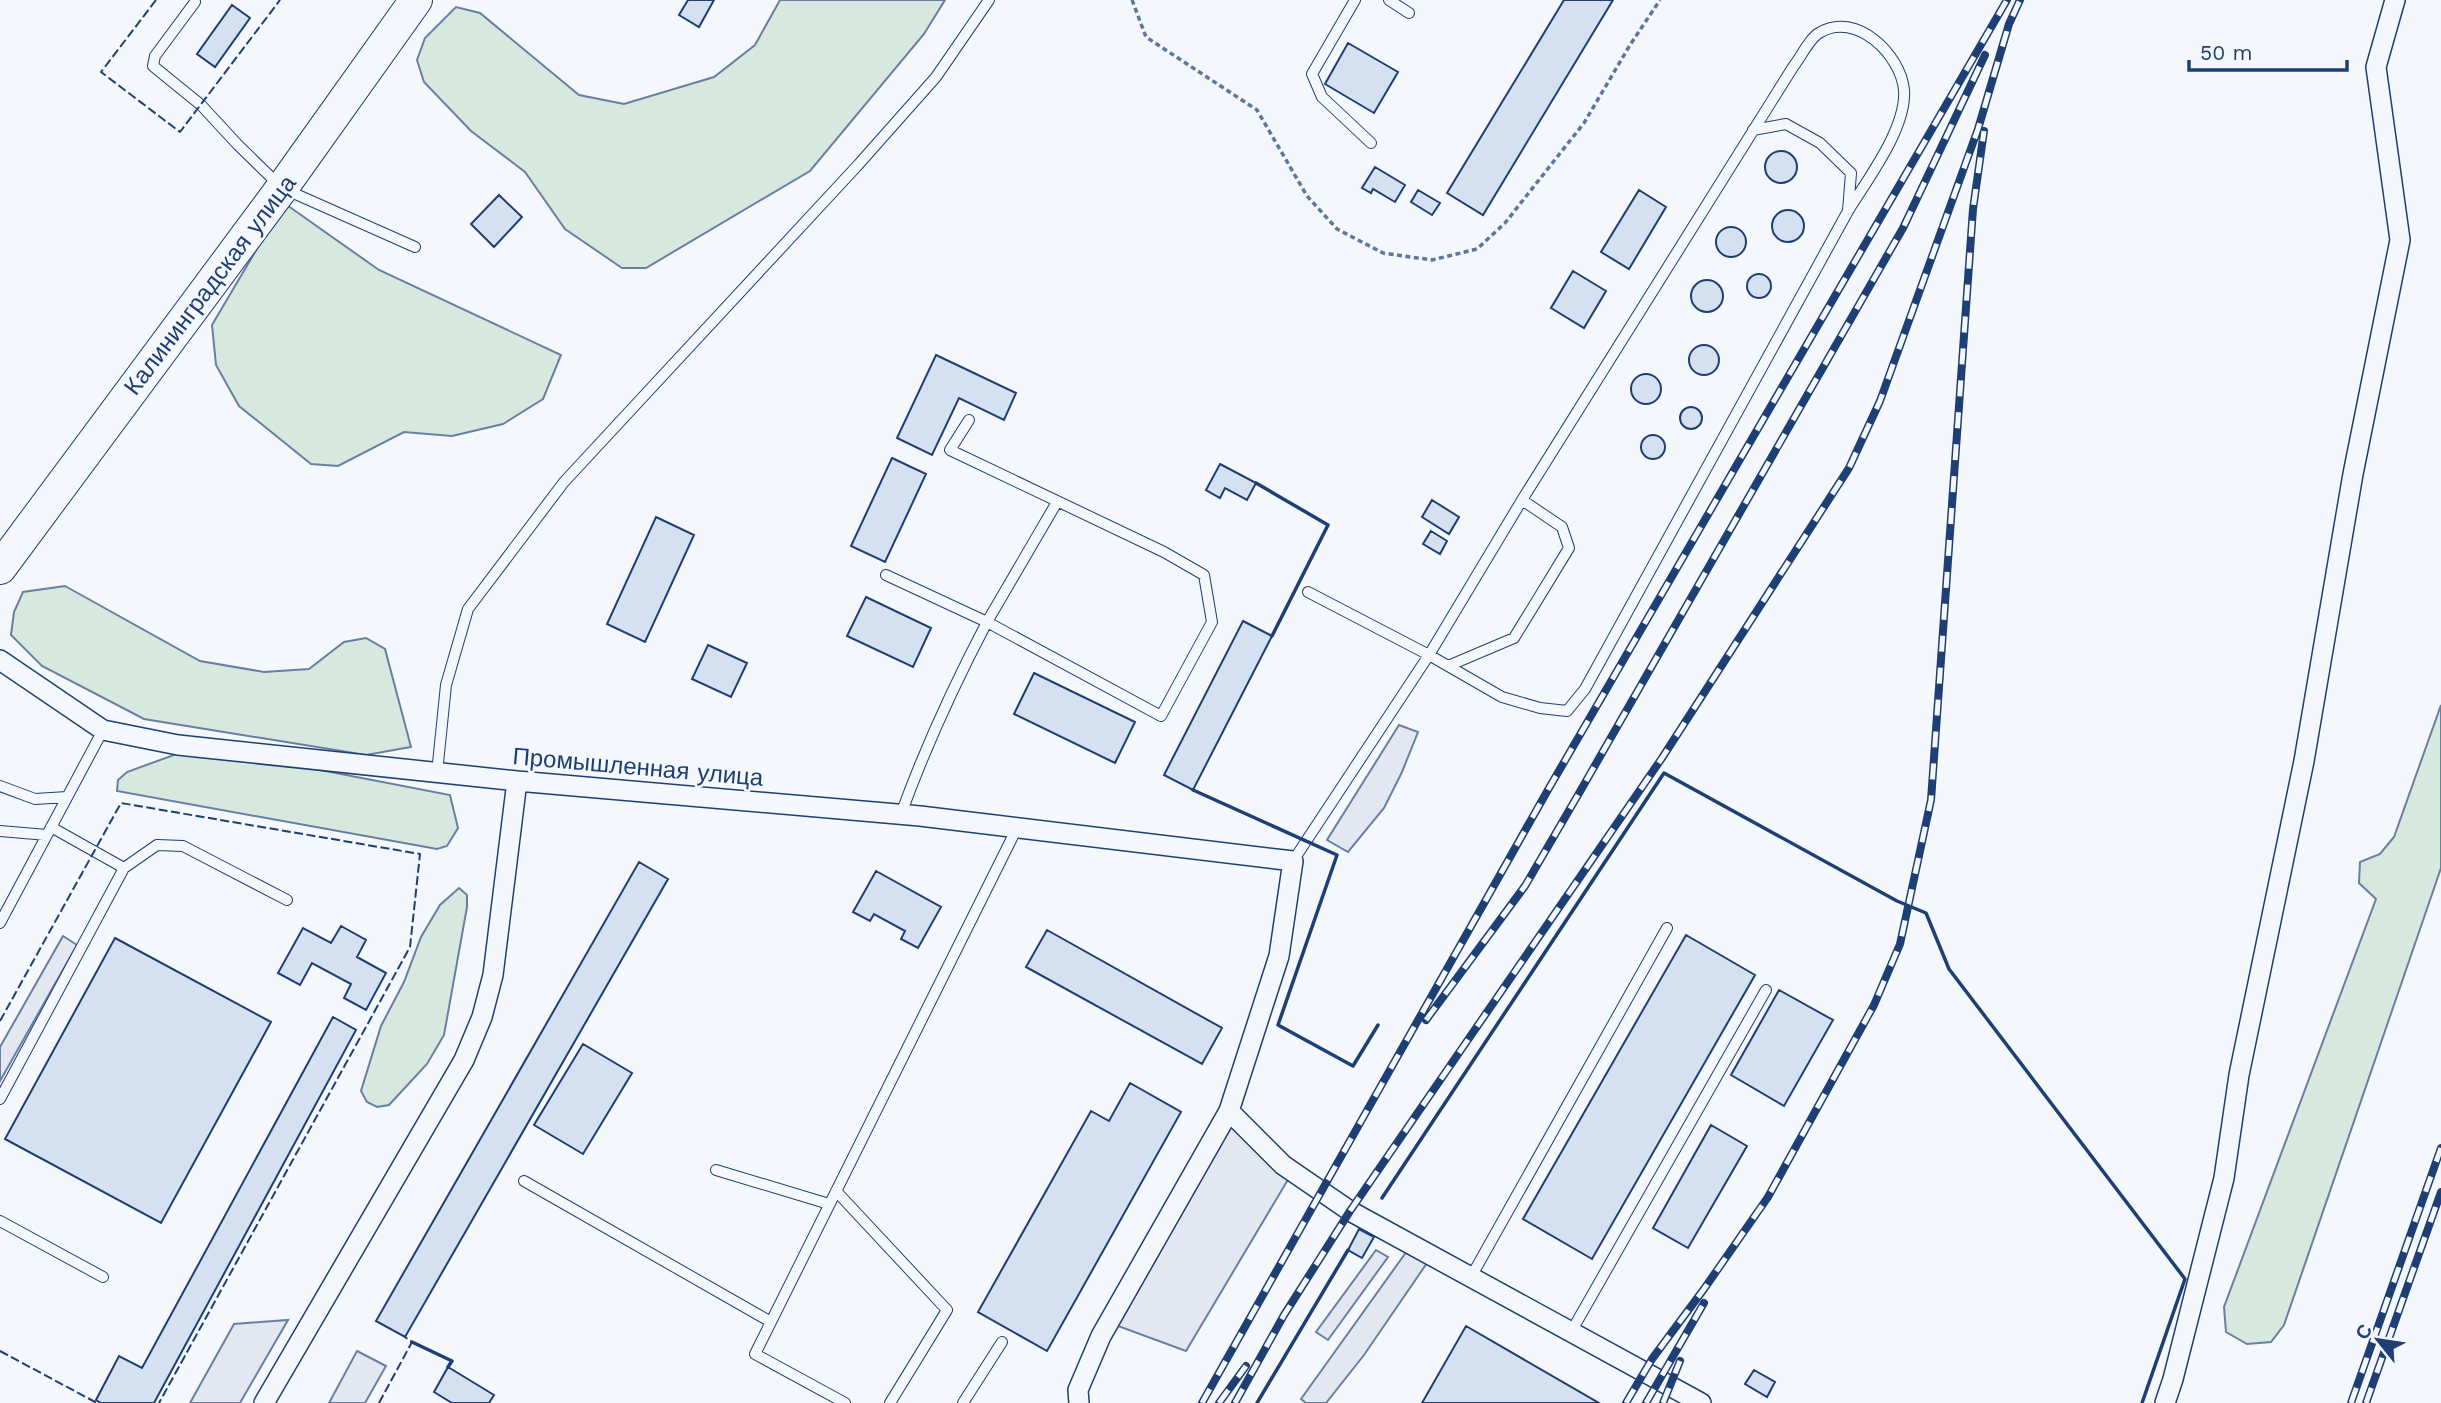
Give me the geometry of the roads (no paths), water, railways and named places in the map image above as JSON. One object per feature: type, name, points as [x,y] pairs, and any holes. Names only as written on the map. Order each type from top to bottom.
[{"type":"highway","name":"Калининградская улица","points":[[0,568],[282,188],[416,0]]},
{"type":"street","points":[[2165,1403],[2224,1178],[2239,1075],[2304,761],[2353,474],[2400,240],[2376,66],[2395,0]]},
{"type":"street","name":"Промышленная улица","points":[[0,660],[103,730],[178,746],[517,782],[901,814],[1293,861]]},
{"type":"street","points":[[264,1403],[464,1060],[482,1017],[493,975],[517,782]]},
{"type":"street","points":[[1079,1403],[1078,1390],[1101,1336],[1229,1111],[1279,956],[1293,861]]},
{"type":"street","points":[[1229,1111],[1283,1165],[1350,1211],[1701,1403]]},
{"type":"lane","points":[[437,773],[446,685],[468,609],[564,482],[849,176],[936,77],[989,0]]},
{"type":"lane","points":[[1355,0],[1312,74],[1322,97],[1371,143]]},
{"type":"lane","points":[[1389,0],[1409,13]]},
{"type":"lane","points":[[195,2],[155,56],[153,66],[201,105],[282,188],[415,247]]},
{"type":"lane","points":[[1293,861],[1429,654],[1522,500],[1793,67],[1819,33],[1841,26],[1860,31],[1876,40],[1899,72],[1904,91],[1900,117],[1885,149],[1848,211],[1585,689],[1567,711],[1540,708],[1502,697],[1429,654],[1308,592]]},
{"type":"lane","points":[[1753,131],[1786,124],[1820,143],[1851,173],[1848,211]]},
{"type":"lane","points":[[886,575],[987,622],[1161,716],[1212,622],[1204,575],[1164,552],[950,450],[969,420]]},
{"type":"lane","points":[[1448,666],[1514,638],[1569,548],[1562,527],[1522,500]]},
{"type":"lane","points":[[901,814],[918,766],[956,681],[1057,502]]},
{"type":"lane","points":[[0,923],[103,730]]},
{"type":"lane","points":[[0,786],[35,799],[67,797]]},
{"type":"lane","points":[[845,1403],[755,1354],[1017,827]]},
{"type":"lane","points":[[0,831],[49,831],[124,868]]},
{"type":"lane","points":[[0,1098],[124,868],[157,845],[183,846],[287,900]]},
{"type":"lane","points":[[1471,1277],[1667,928]]},
{"type":"lane","points":[[1571,1332],[1766,990]]},
{"type":"lane","points":[[716,1170],[830,1204]]},
{"type":"lane","points":[[524,1181],[771,1322]]},
{"type":"lane","points":[[836,1191],[947,1310],[890,1403]]},
{"type":"lane","points":[[0,1221],[103,1277]]},
{"type":"lane","points":[[963,1403],[1002,1342]]},
{"type":"railway","points":[[1202,1403],[1549,788],[2007,0]]},
{"type":"railway","points":[[1235,1403],[1284,1315],[1350,1211],[1662,758],[1849,468],[1880,401],[1978,129],[2009,24],[2020,0]]},
{"type":"railway","points":[[1426,1020],[1525,886],[1578,795],[1903,228],[1985,55]]},
{"type":"railway","points":[[1626,1403],[1652,1359],[1768,1197],[1874,1005],[1900,944],[1931,800],[1973,209],[1984,131]]},
{"type":"railway","points":[[2351,1403],[2441,1148]]},
{"type":"railway","points":[[2366,1403],[2441,1192]]},
{"type":"railway","points":[[1646,1403],[1704,1303]]},
{"type":"railway","points":[[1663,1403],[1680,1361]]},
{"type":"railway","points":[[1219,1403],[1246,1366]]}]
